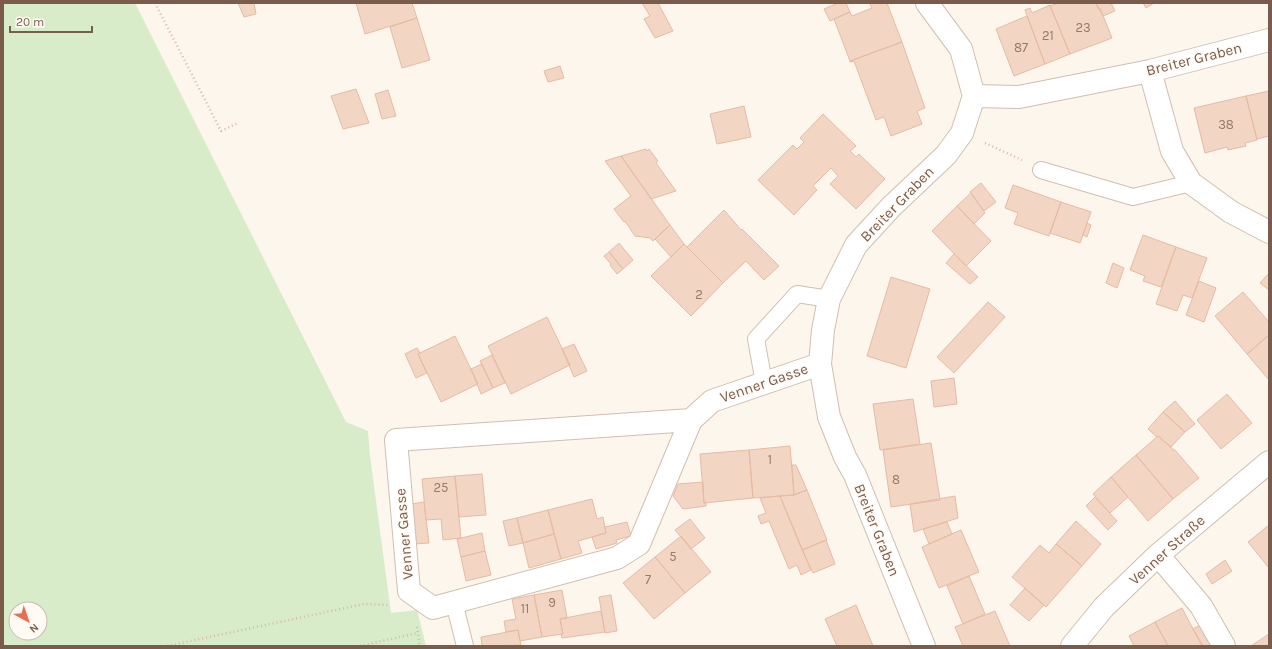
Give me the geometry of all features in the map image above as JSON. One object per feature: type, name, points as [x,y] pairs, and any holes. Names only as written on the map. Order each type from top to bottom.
[{"type":"street","points":[[927,3],[961,49],[974,96]]},
{"type":"street","name":"Breiter Graben","points":[[924,646],[855,475],[830,418],[820,364],[823,330],[829,299],[856,245],[891,207],[946,155],[962,133],[974,96],[1020,97],[1150,71],[1269,40]]},
{"type":"street","points":[[1150,71],[1172,151],[1191,183],[1231,212],[1269,232]]},
{"type":"street","name":"Venner Gasse","points":[[691,420],[396,440],[409,591],[433,608],[617,558],[639,544],[691,420],[712,401],[820,364]]},
{"type":"street","name":"Venner Straße","points":[[1072,646],[1104,607],[1158,555],[1269,462]]},
{"type":"street","points":[[1158,555],[1201,606],[1224,646]]},
{"type":"lane","points":[[1041,170],[1133,197],[1191,183]]},
{"type":"lane","points":[[764,383],[756,339],[797,294],[829,299]]},
{"type":"lane","points":[[454,602],[465,646]]},
{"type":"path","points":[[155,3],[221,131],[238,123]]},
{"type":"path","points":[[962,133],[1041,170]]},
{"type":"path","points":[[168,646],[364,604],[395,606]]},
{"type":"path","points":[[420,646],[416,628],[424,616],[433,608]]},
{"type":"path","points":[[360,646],[417,633]]},
{"type":"green space","points":[[3,3],[135,3],[346,422],[368,431],[391,613],[417,610],[426,646],[3,646]]},
{"type":"building","points":[[238,3],[254,3],[256,14],[244,17]]},
{"type":"building","points":[[356,3],[412,3],[417,18],[365,34]]},
{"type":"building","points":[[642,3],[658,3],[673,31],[655,38],[644,19],[650,16]]},
{"type":"building","points":[[838,3],[846,3],[850,12],[830,21],[824,9]]},
{"type":"building","points":[[887,3],[902,42],[850,61],[834,19],[850,12],[852,16],[872,8],[870,4]]},
{"type":"building","points":[[1059,3],[1096,3],[1098,9],[1100,8],[1112,38],[1070,54],[1050,6]]},
{"type":"building","points":[[1096,3],[1111,3],[1115,11],[1103,16]]},
{"type":"building","points":[[1143,3],[1154,3],[1146,8]]},
{"type":"building","points":[[1050,5],[1070,54],[1045,64],[1025,10],[1030,8],[1032,13]]},
{"type":"building","points":[[1027,16],[1045,64],[1014,76],[996,29]]},
{"type":"building","points":[[417,18],[430,60],[402,68],[390,27]]},
{"type":"building","points":[[902,42],[925,108],[917,111],[922,124],[891,136],[884,117],[876,120],[854,61],[850,61]]},
{"type":"building","points":[[560,66],[564,78],[548,82],[544,71]]},
{"type":"building","points":[[356,89],[369,123],[343,129],[331,96]]},
{"type":"building","points":[[388,90],[396,116],[382,119],[375,94]]},
{"type":"building","points":[[1269,91],[1269,136],[1257,139],[1246,96]]},
{"type":"building","points":[[1246,96],[1257,140],[1245,143],[1246,146],[1228,150],[1227,147],[1205,153],[1194,108]]},
{"type":"building","points":[[744,106],[751,137],[717,144],[710,114]]},
{"type":"building","points":[[823,114],[856,146],[850,151],[856,157],[859,154],[885,179],[856,209],[830,184],[838,176],[831,168],[813,186],[817,190],[794,215],[758,180],[793,145],[797,149],[804,142],[800,138]]},
{"type":"building","points":[[646,149],[647,151],[649,149],[658,161],[656,163],[676,191],[651,199],[621,156]]},
{"type":"building","points":[[621,156],[670,225],[653,241],[650,238],[635,236],[625,221],[624,222],[614,209],[631,196],[605,161]]},
{"type":"building","points":[[981,183],[996,202],[984,211],[970,192]]},
{"type":"building","points":[[1013,185],[1061,202],[1049,236],[1014,224],[1018,213],[1005,208]]},
{"type":"building","points":[[971,193],[985,213],[974,224],[957,206]]},
{"type":"building","points":[[1061,202],[1091,212],[1080,243],[1050,233]]},
{"type":"building","points":[[957,206],[991,241],[966,266],[932,231]]},
{"type":"building","points":[[724,210],[741,230],[742,229],[779,266],[764,280],[746,261],[723,283],[687,247]]},
{"type":"building","points":[[1087,223],[1091,225],[1087,237],[1083,235]]},
{"type":"building","points":[[670,225],[684,244],[671,257],[655,239]]},
{"type":"building","points":[[1143,235],[1176,247],[1161,287],[1143,281],[1145,276],[1130,270]]},
{"type":"building","points":[[619,243],[633,260],[623,269],[609,252]]},
{"type":"building","points":[[684,244],[723,283],[691,316],[651,276]]},
{"type":"building","points":[[1176,247],[1207,258],[1192,298],[1183,295],[1177,311],[1156,304]]},
{"type":"building","points":[[609,252],[623,269],[617,274],[604,256]]},
{"type":"building","points":[[954,254],[978,277],[970,284],[946,263]]},
{"type":"building","points":[[1113,263],[1124,268],[1117,288],[1106,283]]},
{"type":"building","points":[[1269,273],[1269,290],[1260,283]]},
{"type":"building","points":[[891,277],[930,289],[906,368],[867,356]]},
{"type":"building","points":[[1199,281],[1216,288],[1204,322],[1186,315]]},
{"type":"building","points":[[1243,292],[1269,322],[1269,335],[1247,354],[1215,316]]},
{"type":"building","points":[[988,302],[1005,317],[954,373],[937,357]]},
{"type":"building","points":[[547,317],[570,365],[511,394],[488,346]]},
{"type":"building","points":[[1269,335],[1269,380],[1247,354]]},
{"type":"building","points":[[455,336],[478,384],[441,402],[418,354]]},
{"type":"building","points":[[574,344],[587,371],[574,377],[562,349]]},
{"type":"building","points":[[417,348],[420,353],[418,354],[427,373],[416,378],[405,354]]},
{"type":"building","points":[[492,355],[505,383],[493,388],[480,361]]},
{"type":"building","points":[[482,364],[493,388],[481,394],[471,369]]},
{"type":"building","points":[[954,378],[957,404],[934,407],[931,381]]},
{"type":"building","points":[[1227,394],[1252,423],[1221,449],[1197,420]]},
{"type":"building","points":[[913,399],[920,444],[880,450],[873,404]]},
{"type":"building","points":[[1175,401],[1195,424],[1185,432],[1163,412]]},
{"type":"building","points":[[1163,412],[1185,432],[1171,447],[1148,429]]},
{"type":"building","points":[[1158,436],[1175,450],[1199,478],[1173,499],[1136,455]]},
{"type":"building","points":[[931,443],[940,500],[891,507],[883,450]]},
{"type":"building","points":[[790,446],[794,495],[753,498],[749,450]]},
{"type":"building","points":[[749,450],[753,498],[704,503],[700,454]]},
{"type":"building","points":[[1136,455],[1173,499],[1148,521],[1111,477]]},
{"type":"building","points":[[792,465],[796,465],[807,490],[794,495]]},
{"type":"building","points":[[482,474],[486,515],[459,517],[455,476]]},
{"type":"building","points":[[455,476],[461,538],[443,540],[441,519],[426,520],[422,479]]},
{"type":"building","points":[[1111,477],[1128,497],[1110,513],[1093,494]]},
{"type":"building","points":[[703,482],[704,503],[706,503],[706,506],[683,509],[673,496],[678,484]]},
{"type":"building","points":[[807,490],[827,540],[802,550],[780,496],[794,495]]},
{"type":"building","points":[[780,496],[811,570],[801,575],[797,565],[789,569],[769,521],[761,524],[758,516],[766,513],[760,498]]},
{"type":"building","points":[[955,496],[958,518],[914,532],[910,504]]},
{"type":"building","points":[[1095,497],[1117,521],[1108,530],[1086,506]]},
{"type":"building","points":[[592,499],[597,519],[603,517],[606,533],[578,541],[582,553],[561,559],[548,510]]},
{"type":"building","points":[[424,502],[429,543],[414,544],[411,504]]},
{"type":"building","points":[[548,510],[554,534],[523,543],[517,518]]},
{"type":"building","points":[[517,518],[523,543],[509,546],[503,521]]},
{"type":"building","points":[[690,519],[705,538],[691,549],[675,530]]},
{"type":"building","points":[[1076,521],[1101,544],[1082,566],[1056,544]]},
{"type":"building","points":[[627,522],[631,536],[616,540],[617,543],[596,549],[592,537],[606,533],[605,527]]},
{"type":"building","points":[[947,522],[952,534],[929,544],[923,529]]},
{"type":"building","points":[[1269,525],[1269,568],[1248,542]]},
{"type":"building","points":[[961,530],[979,572],[939,588],[922,547]]},
{"type":"building","points":[[482,533],[485,551],[461,557],[457,539]]},
{"type":"building","points":[[554,534],[561,559],[529,568],[523,543]]},
{"type":"building","points":[[681,536],[711,572],[685,593],[655,557]]},
{"type":"building","points":[[826,540],[835,564],[813,573],[802,550]]},
{"type":"building","points":[[1056,544],[1082,566],[1046,607],[1012,577],[1040,545],[1049,553]]},
{"type":"building","points":[[485,551],[491,575],[466,581],[461,557]]},
{"type":"building","points":[[655,557],[685,593],[654,619],[623,583]]},
{"type":"building","points":[[1225,560],[1232,571],[1212,584],[1206,574]]},
{"type":"building","points":[[969,576],[985,614],[963,624],[947,586]]},
{"type":"building","points":[[1025,588],[1044,605],[1029,621],[1010,605]]},
{"type":"building","points":[[562,590],[567,617],[560,619],[563,634],[542,637],[534,595]]},
{"type":"building","points":[[534,595],[542,637],[520,641],[518,630],[506,632],[504,621],[516,619],[512,599]]},
{"type":"building","points":[[611,595],[617,631],[605,633],[599,597]]},
{"type":"building","points":[[856,605],[873,646],[837,646],[825,619]]},
{"type":"building","points":[[1182,608],[1202,646],[1168,646],[1155,622]]},
{"type":"building","points":[[601,611],[605,632],[562,638],[561,634],[563,634],[560,619]]},
{"type":"building","points":[[995,611],[1010,646],[963,646],[955,627]]},
{"type":"building","points":[[1155,622],[1168,646],[1134,646],[1129,636]]},
{"type":"building","points":[[1204,623],[1213,646],[1203,646],[1193,629]]},
{"type":"building","points":[[518,630],[521,645],[482,646],[481,637]]},
{"type":"building","points":[[1269,634],[1269,646],[1251,646]]}]
